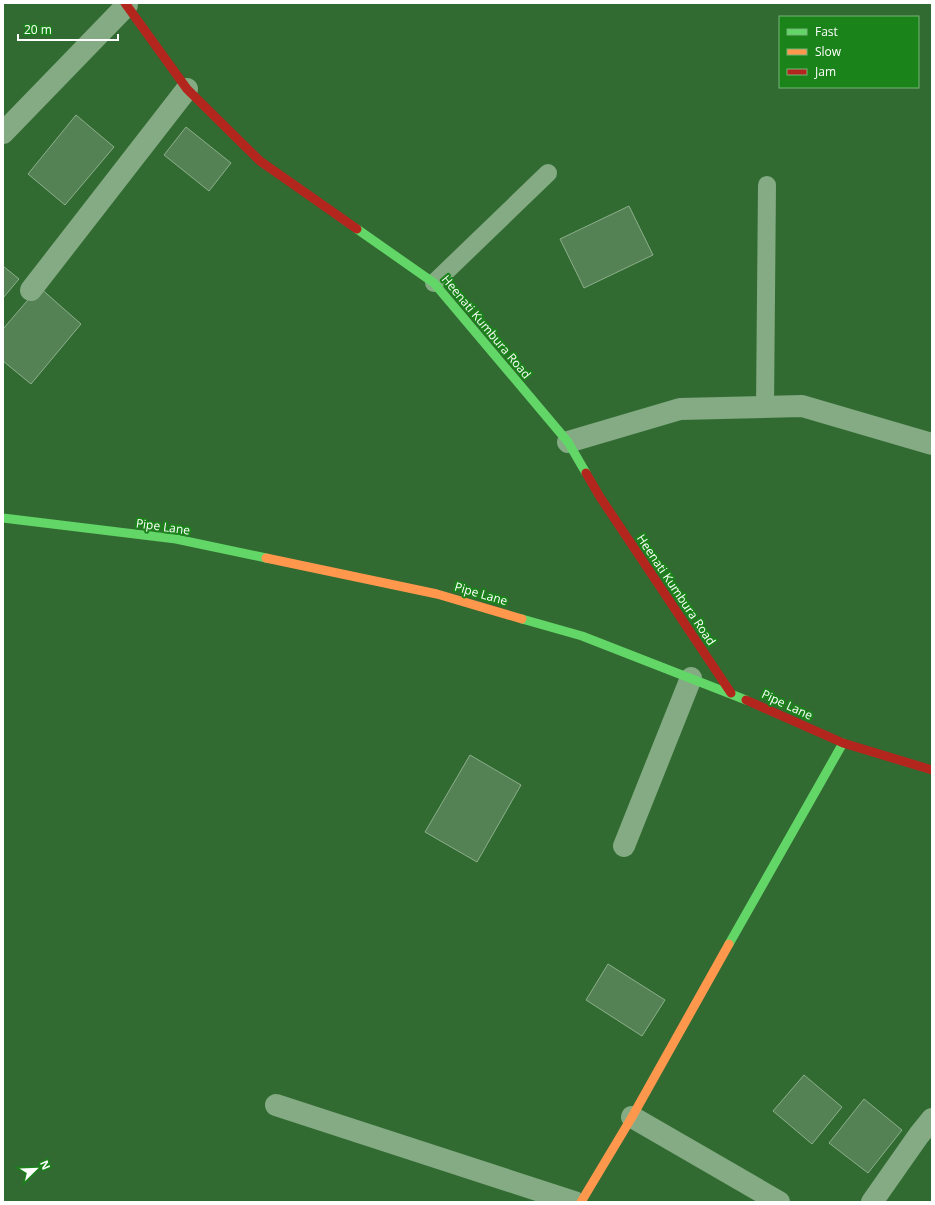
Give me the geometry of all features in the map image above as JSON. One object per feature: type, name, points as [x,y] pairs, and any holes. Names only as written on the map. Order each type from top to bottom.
[{"type":"street","name":"Heenati Kumbura Road","points":[[126,4],[187,89],[260,161],[434,283],[568,442],[600,497],[731,693]]},
{"type":"street","points":[[3,133],[126,4]]},
{"type":"street","points":[[32,290],[187,89]]},
{"type":"street","points":[[568,442],[680,409],[802,406],[932,444]]},
{"type":"street","name":"Pipe Lane","points":[[3,518],[176,540],[437,594],[582,636],[731,693],[843,743],[932,770]]},
{"type":"street","points":[[624,846],[692,678]]},
{"type":"street","points":[[581,1202],[632,1117],[843,743]]},
{"type":"street","points":[[276,1105],[574,1202]]},
{"type":"street","points":[[632,1117],[780,1202]]},
{"type":"street","points":[[872,1202],[918,1135],[932,1119]]},
{"type":"lane","points":[[434,283],[548,173]]},
{"type":"lane","points":[[765,407],[767,185]]},
{"type":"building","points":[[76,115],[114,147],[65,205],[28,174]]},
{"type":"building","points":[[186,127],[231,163],[209,191],[164,155]]},
{"type":"building","points":[[629,206],[653,255],[584,288],[560,239]]},
{"type":"building","points":[[3,266],[19,279],[3,298]]},
{"type":"building","points":[[39,287],[81,324],[31,384],[3,361],[3,329]]},
{"type":"building","points":[[470,755],[521,785],[477,862],[425,832]]},
{"type":"building","points":[[608,964],[665,1000],[642,1036],[586,1000]]},
{"type":"building","points":[[804,1075],[842,1107],[812,1144],[773,1111]]},
{"type":"building","points":[[864,1099],[902,1130],[868,1173],[829,1143]]},
{"type":"traffic: fast","points":[[357,229],[434,283],[568,442],[586,473]]},
{"type":"traffic: fast","points":[[3,518],[176,539],[266,558]]},
{"type":"traffic: fast","points":[[522,619],[582,636],[746,700]]},
{"type":"traffic: fast","points":[[729,944],[843,743]]},
{"type":"traffic: slow","points":[[266,558],[437,594],[522,619]]},
{"type":"traffic: slow","points":[[581,1202],[632,1117],[729,944]]},
{"type":"traffic: jam","points":[[125,3],[187,89],[260,161],[357,229]]},
{"type":"traffic: jam","points":[[586,473],[600,497],[731,693]]},
{"type":"traffic: jam","points":[[746,700],[843,743],[932,770]]}]
